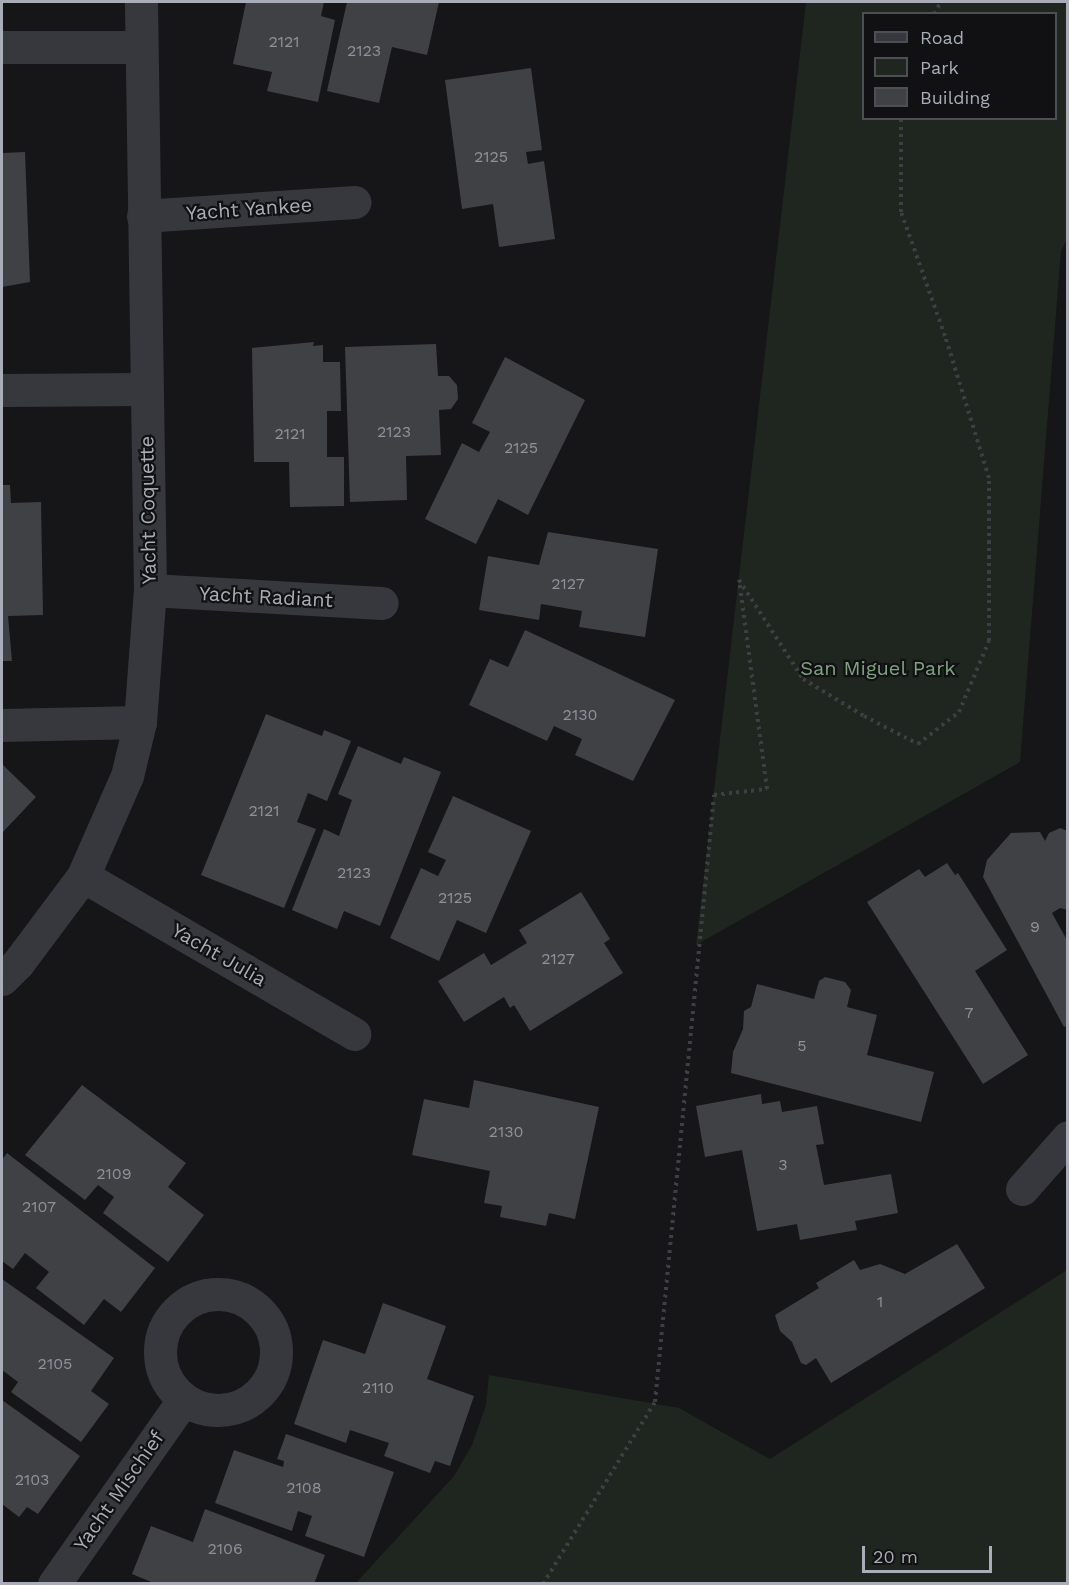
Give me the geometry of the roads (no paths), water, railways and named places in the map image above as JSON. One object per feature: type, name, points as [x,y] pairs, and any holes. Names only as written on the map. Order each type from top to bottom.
[{"type":"street","name":"Yacht Coquette","points":[[2,979],[18,963],[83,876],[127,776],[140,722],[150,590],[141,2]]},
{"type":"street","points":[[2,46],[140,47]]},
{"type":"street","name":"Yacht Yankee","points":[[143,216],[355,202]]},
{"type":"street","points":[[2,390],[146,388]]},
{"type":"street","name":"Yacht Radiant","points":[[150,590],[382,603]]},
{"type":"street","points":[[2,725],[140,722]]},
{"type":"street","name":"Yacht Julia","points":[[83,876],[354,1034]]},
{"type":"street","points":[[1022,1189],[1068,1137]]},
{"type":"street","name":"Yacht Mischief","points":[[54,1584],[184,1400]]},
{"type":"park label","name":"San Miguel Park","points":[[878,668]]}]
